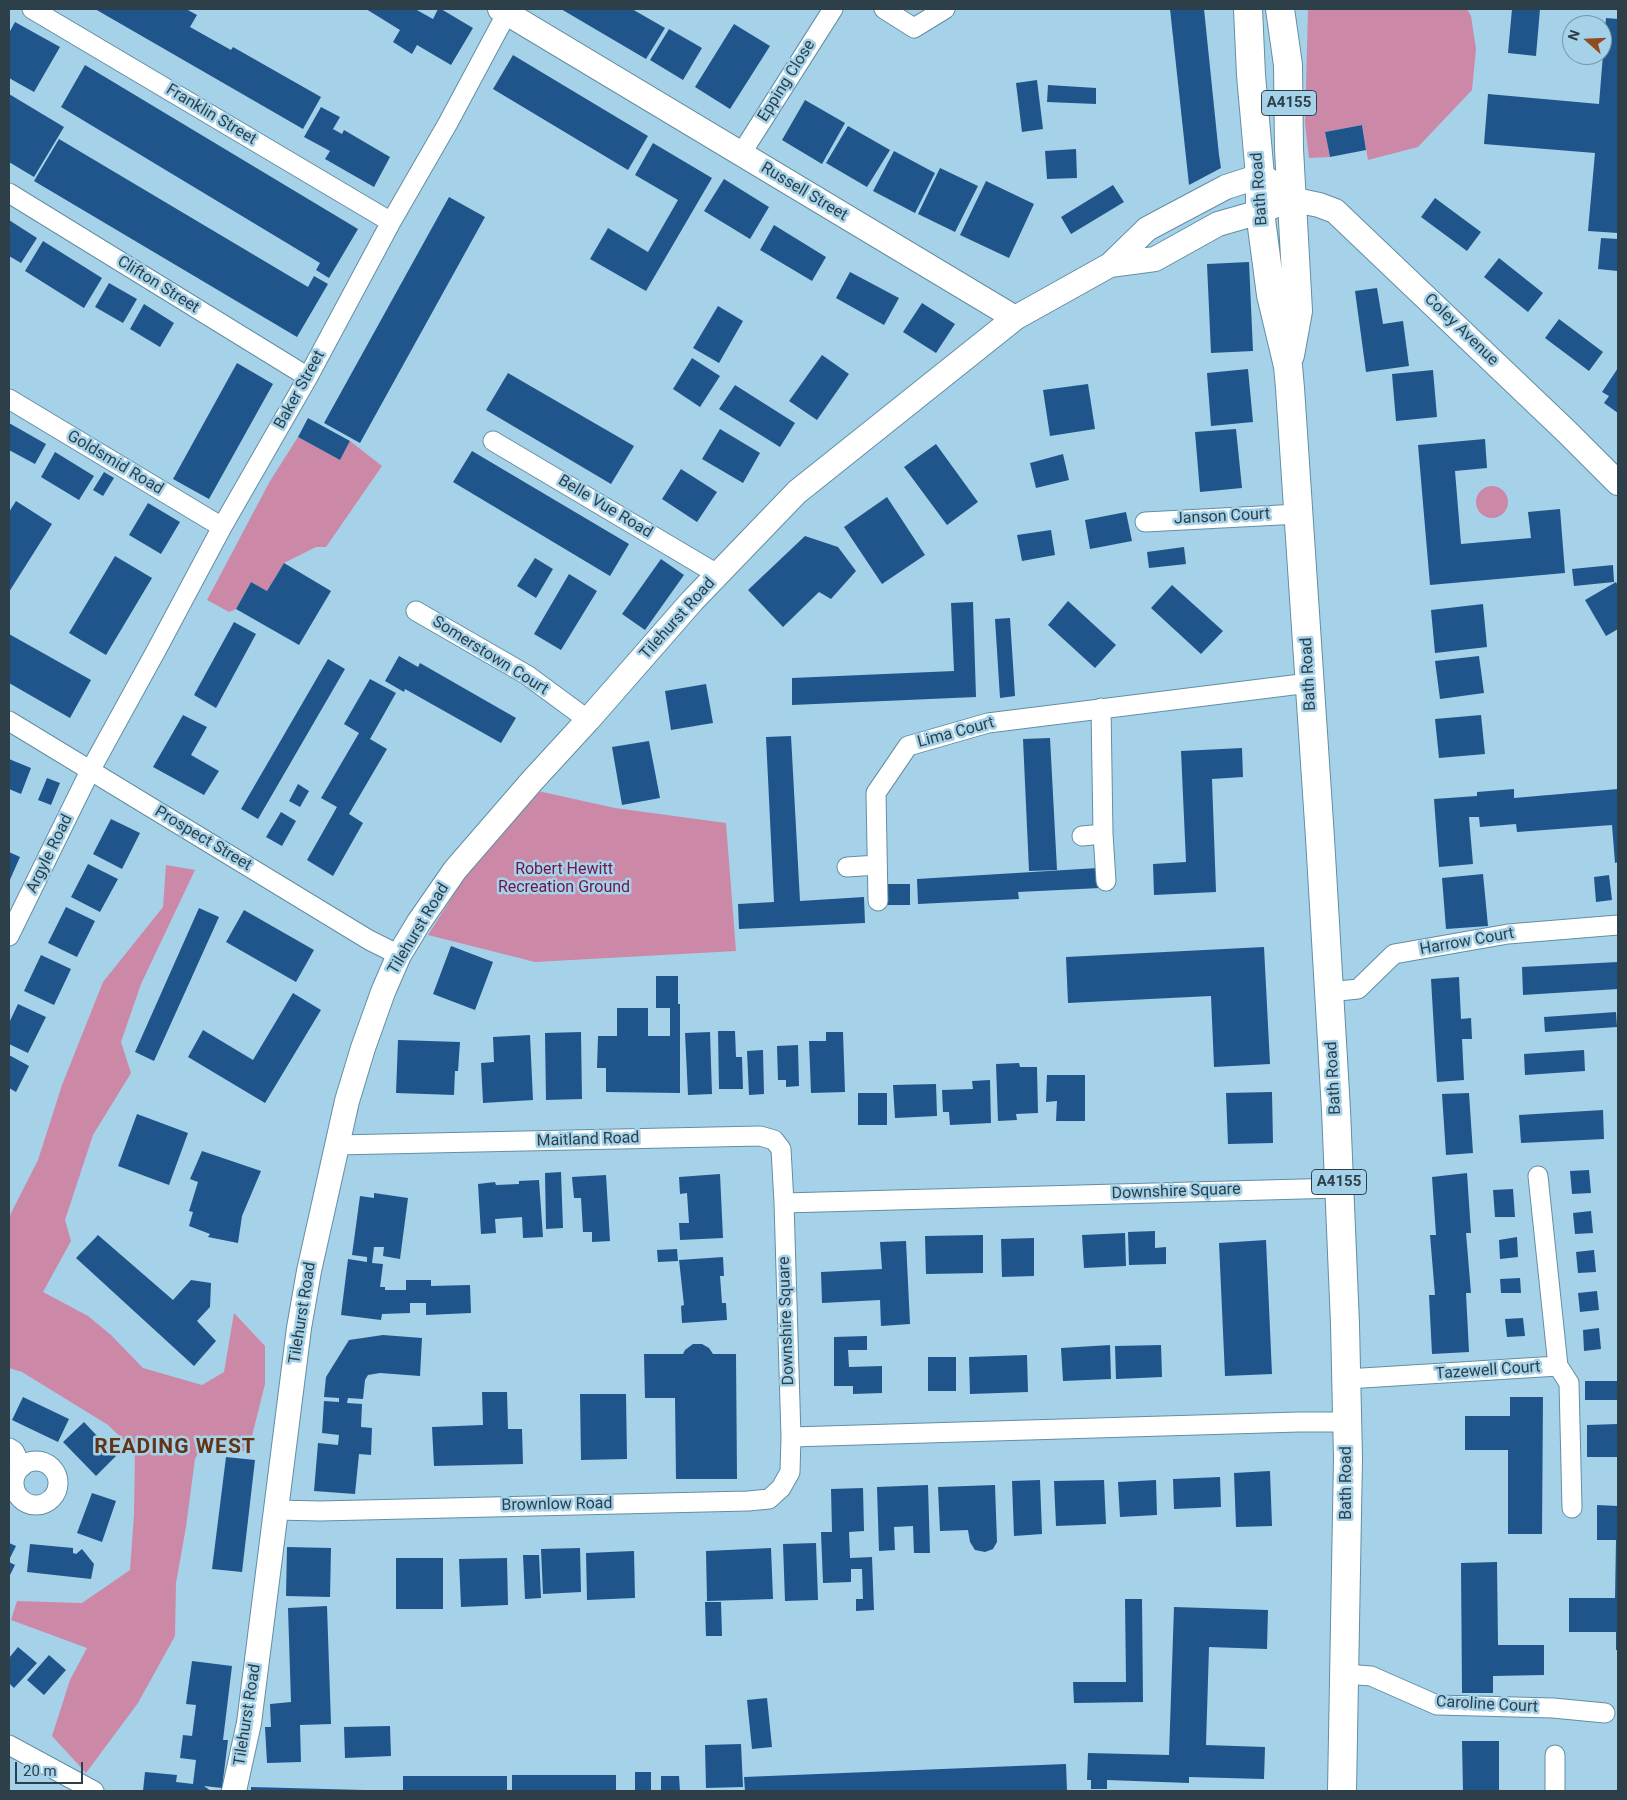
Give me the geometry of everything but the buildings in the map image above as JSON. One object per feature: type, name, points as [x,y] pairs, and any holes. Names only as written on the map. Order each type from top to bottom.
[{"type":"main road","name":"Bath Road","points":[[1248,9],[1251,75],[1260,176],[1260,212],[1271,295],[1288,366],[1329,992],[1339,1188],[1347,1422],[1342,1791]]},
{"type":"main road","name":"Bath Road","points":[[1280,9],[1288,65],[1291,199],[1298,312],[1288,366]]},
{"type":"street","name":"Franklin Street","points":[[32,9],[391,222]]},
{"type":"street","name":"Epping Close","points":[[741,154],[833,9]]},
{"type":"street","points":[[884,9],[914,28],[946,9]]},
{"type":"street","name":"Baker Street","points":[[90,771],[158,649],[222,526],[308,377],[391,222],[448,124],[506,10]]},
{"type":"street","name":"Russell Street","points":[[506,10],[741,154],[1015,318]]},
{"type":"street","points":[[1015,318],[1110,265],[1153,226],[1226,187],[1260,176],[1278,185],[1291,199],[1260,212],[1218,224],[1155,259],[1110,265]]},
{"type":"street","name":"Clifton Street","points":[[9,193],[308,377]]},
{"type":"street","name":"Coley Avenue","points":[[1291,199],[1319,204],[1335,211],[1618,483]]},
{"type":"street","name":"Tilehurst Road","points":[[234,1791],[248,1723],[299,1328],[309,1271],[347,1101],[363,1048],[383,992],[399,955],[455,870],[692,600],[797,492],[1015,318]]},
{"type":"street","name":"Goldsmid Road","points":[[9,399],[222,526]]},
{"type":"street","name":"Belle Vue Road","points":[[493,440],[718,574]]},
{"type":"street","name":"Janson Court","points":[[1145,522],[1299,514]]},
{"type":"street","name":"Somerstown Court","points":[[416,611],[527,675],[588,720]]},
{"type":"street","name":"Lima Court","points":[[878,901],[876,793],[908,746],[988,723],[1309,684]]},
{"type":"street","points":[[1101,708],[1103,834],[1106,881]]},
{"type":"street","name":"Prospect Street","points":[[9,722],[369,940],[399,955]]},
{"type":"street","name":"Argyle Road","points":[[9,936],[90,771]]},
{"type":"street","points":[[1082,836],[1103,834]]},
{"type":"street","points":[[847,867],[877,864]]},
{"type":"street","name":"Harrow Court","points":[[1329,992],[1358,989],[1394,954],[1508,934],[1618,925]]},
{"type":"street","name":"Maitland Road","points":[[336,1146],[760,1136],[774,1140],[781,1149],[784,1203]]},
{"type":"street","name":"Tazewell Court","points":[[1346,1379],[1558,1366],[1538,1176]]},
{"type":"street","name":"Downshire Square","points":[[791,1437],[784,1203],[1339,1188]]},
{"type":"street","points":[[1558,1366],[1570,1383],[1572,1508]]},
{"type":"street","points":[[791,1437],[1347,1422]]},
{"type":"street","name":"Brownlow Road","points":[[276,1510],[320,1511],[769,1499],[781,1488],[790,1472],[791,1437]]},
{"type":"street","points":[[9,1448],[14,1451],[22,1467]]},
{"type":"street","name":"Caroline Court","points":[[1345,1674],[1371,1676],[1438,1705],[1553,1708],[1605,1713]]},
{"type":"street","points":[[9,1745],[94,1791]]},
{"type":"street","points":[[1555,1791],[1556,1755]]},
{"type":"green space","points":[[1308,9],[1467,9],[1471,16],[1476,49],[1472,90],[1418,147],[1368,160],[1362,125],[1325,132],[1330,157],[1309,158],[1305,124]]},
{"type":"green space","points":[[298,437],[340,460],[350,441],[382,466],[326,547],[316,547],[284,563],[267,591],[251,582],[236,609],[229,612],[207,600],[270,481]]},
{"type":"green space","points":[[1492,486],[1498,487],[1503,491],[1507,496],[1507,508],[1503,513],[1498,517],[1492,518],[1486,517],[1481,513],[1477,508],[1476,502],[1477,496],[1481,491],[1486,487]]},
{"type":"green space","name":"Robert Hewitt Recreation Ground","points":[[529,789],[615,808],[726,823],[736,951],[535,962],[428,935],[468,872]]},
{"type":"green space","points":[[166,865],[195,870],[141,984],[121,1042],[131,1073],[93,1135],[65,1220],[71,1241],[43,1292],[88,1316],[111,1335],[143,1368],[202,1385],[224,1372],[234,1313],[265,1346],[265,1384],[248,1452],[203,1444],[195,1459],[176,1583],[175,1636],[138,1703],[86,1773],[52,1736],[70,1680],[87,1648],[11,1620],[17,1601],[82,1603],[130,1570],[134,1514],[135,1451],[108,1425],[22,1372],[9,1368],[9,1217],[38,1160],[62,1085],[103,982],[163,907]]},
{"type":"district","name":"READING WEST","points":[[175,1448]]}]
